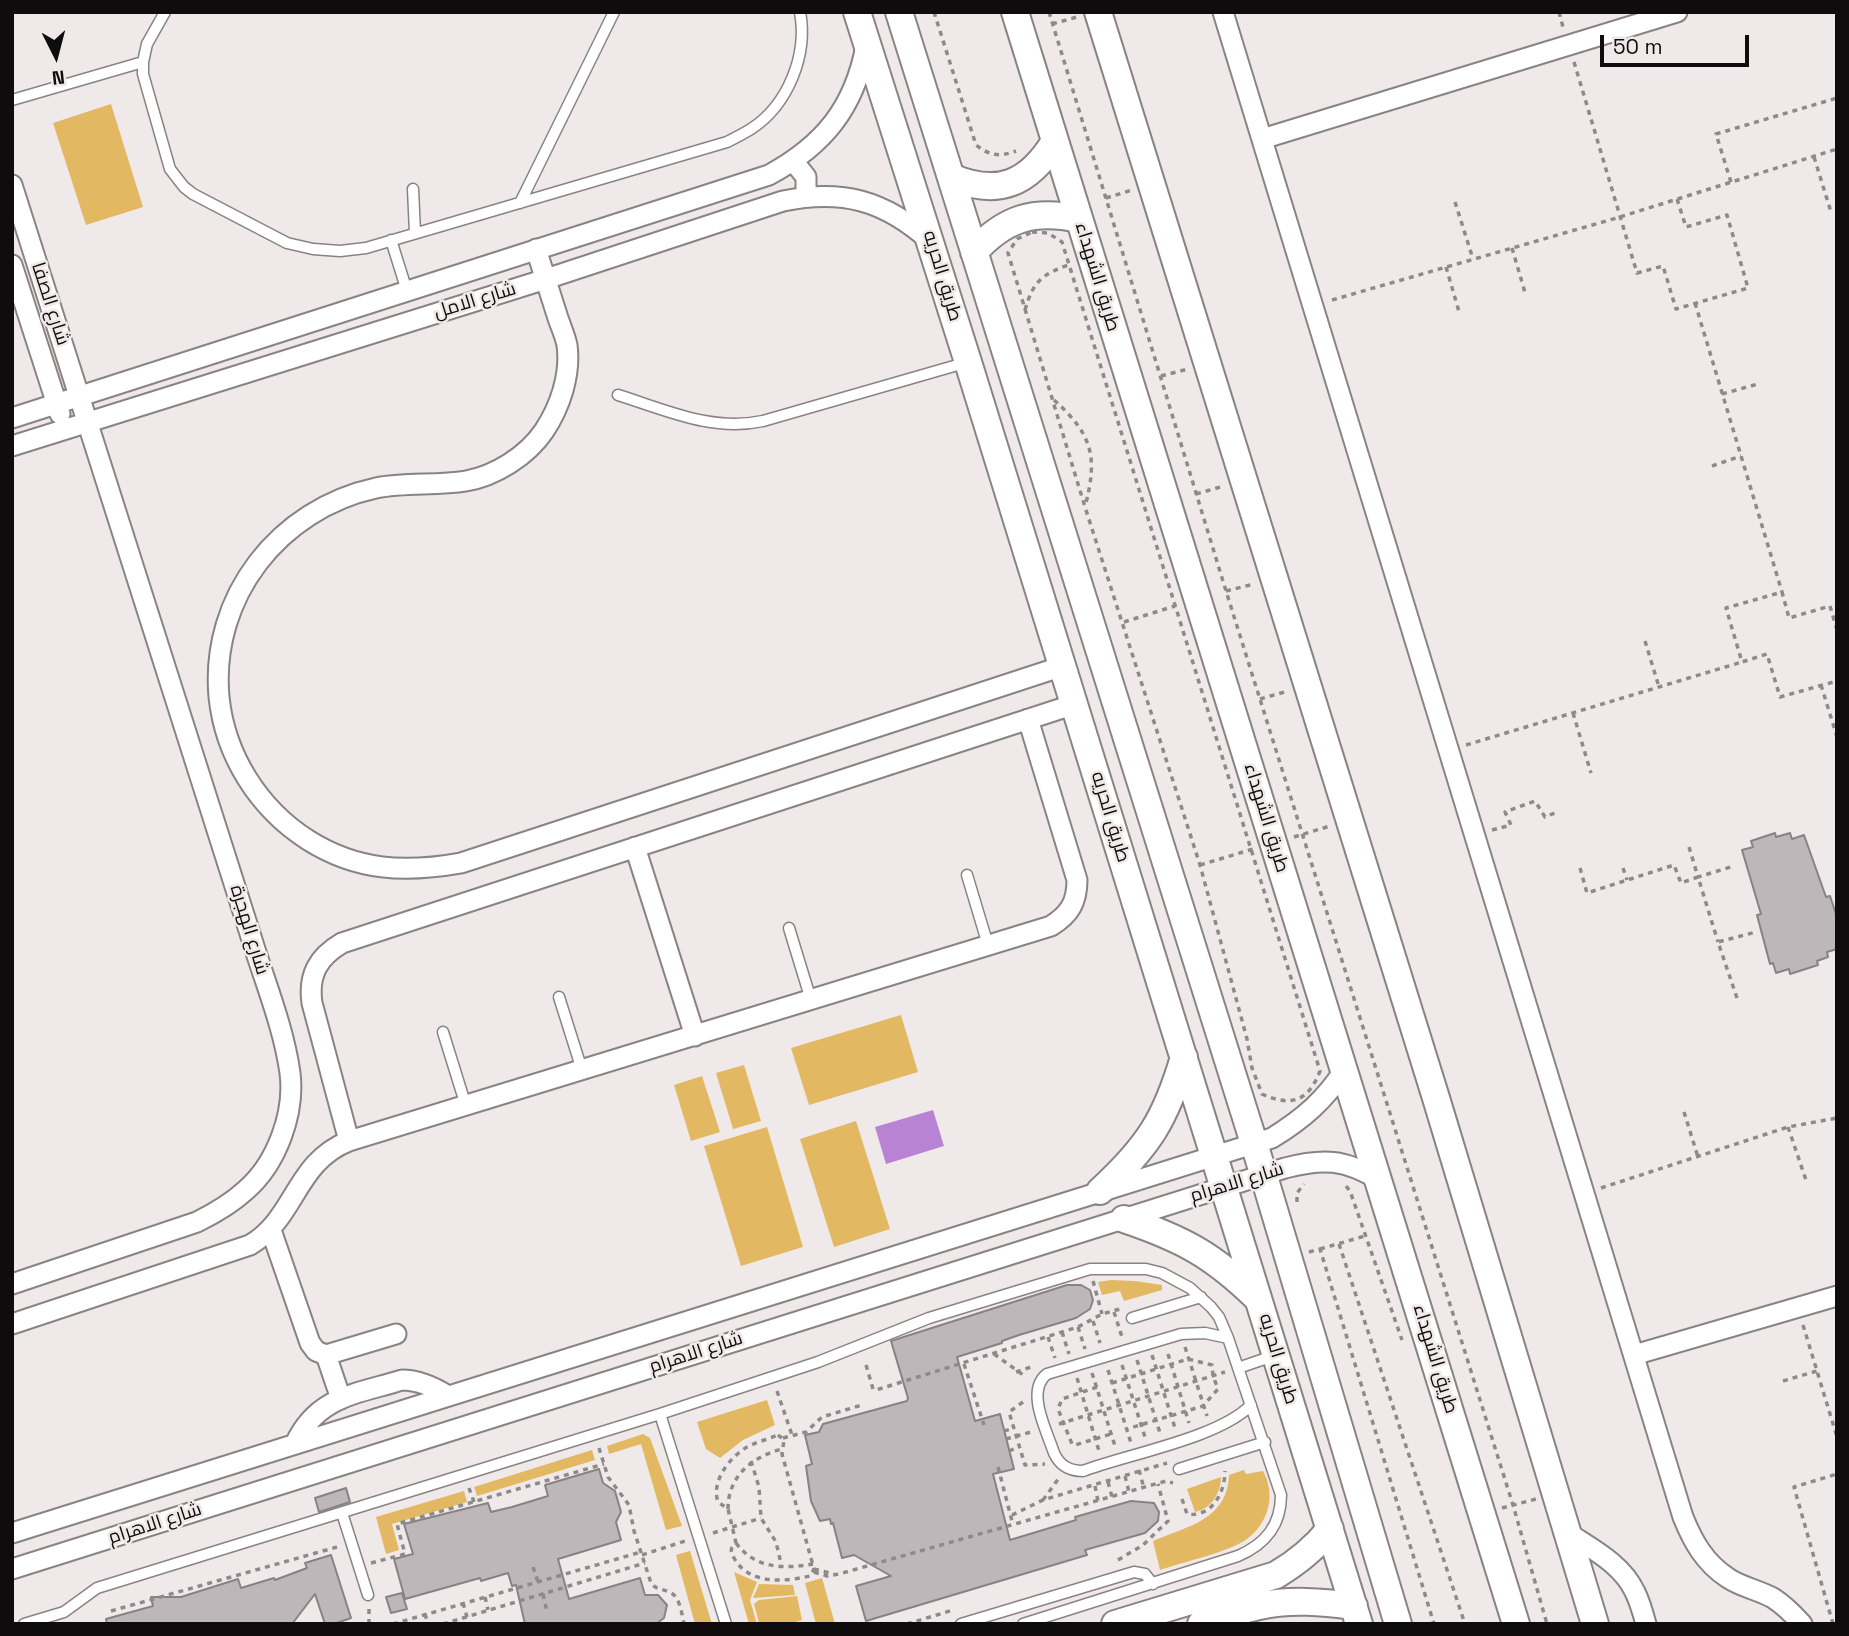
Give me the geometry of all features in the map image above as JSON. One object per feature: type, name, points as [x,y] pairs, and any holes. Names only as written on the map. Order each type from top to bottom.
[{"type":"street","name":"طريق الحريه","points":[[858,12],[1261,1301],[1356,1615]]},
{"type":"street","name":"طريق الحريه","points":[[899,12],[1264,1175],[1398,1624]]},
{"type":"street","name":"طريق الشهداء","points":[[1014,12],[1517,1624]]},
{"type":"street","points":[[1223,12],[1693,1541],[1708,1562],[1729,1579],[1772,1598],[1802,1624]]},
{"type":"street","points":[[1262,139],[1677,12]]},
{"type":"street","points":[[1091,14],[1432,1085],[1595,1624]]},
{"type":"street","name":"شارع الامل","points":[[12,418],[769,175],[794,162],[817,143],[836,122],[855,88],[867,41]]},
{"type":"street","points":[[951,177],[970,185],[990,187],[1011,183],[1029,174],[1044,159],[1055,141]]},
{"type":"street","points":[[794,162],[806,177],[806,197]]},
{"type":"street","name":"شارع الصفا","points":[[12,185],[88,422]]},
{"type":"street","name":"شارع الامل","points":[[12,446],[546,279],[783,201],[834,196],[861,200],[887,209],[910,223],[931,241]]},
{"type":"street","points":[[974,252],[1003,226],[1021,218],[1050,214],[1079,219]]},
{"type":"street","points":[[536,249],[567,345],[566,376],[558,406],[543,433],[522,455],[496,471],[466,481],[375,488],[318,509],[292,526],[266,550],[245,578],[230,610],[220,643],[218,678],[221,713],[230,747],[246,779],[267,807],[293,831],[334,854],[356,862],[391,869],[426,869],[461,863],[1100,654]]},
{"type":"street","name":"شارع الصفا","points":[[12,265],[64,430]]},
{"type":"street","points":[[979,396],[1016,384]]},
{"type":"street","name":"شارع الهجرة","points":[[12,1284],[197,1222],[224,1208],[249,1189],[268,1164],[282,1137],[289,1107],[290,1075],[284,1045],[88,422]]},
{"type":"street","points":[[349,1141],[310,988],[319,961],[330,950],[342,943],[1075,704]]},
{"type":"street","points":[[12,1324],[250,1245],[271,1230],[316,1162],[337,1146],[349,1141],[1051,926],[1063,918],[1072,907],[1077,894],[1077,880],[1028,719]]},
{"type":"street","points":[[635,847],[695,1036]]},
{"type":"street","points":[[1100,1191],[1130,1163],[1155,1131],[1173,1095],[1184,1057]]},
{"type":"street","name":"شارع الاهرام","points":[[12,1533],[1272,1138],[1314,1109],[1332,1090],[1345,1069]]},
{"type":"street","name":"شارع الاهرام","points":[[12,1569],[1225,1186],[1309,1162],[1334,1161],[1359,1167],[1379,1180]]},
{"type":"street","points":[[1059,1204],[1070,1235]]},
{"type":"street","points":[[1030,1214],[1040,1245]]},
{"type":"street","points":[[1124,1219],[1163,1232],[1199,1250],[1232,1273],[1261,1301]]},
{"type":"street","points":[[271,1230],[310,1343],[316,1351],[326,1355],[396,1334]]},
{"type":"street","points":[[1634,1355],[1837,1296]]},
{"type":"street","points":[[1277,1355],[1313,1342]]},
{"type":"street","points":[[326,1355],[341,1399]]},
{"type":"street","points":[[295,1444],[318,1411],[341,1399],[402,1380],[429,1386],[448,1396]]},
{"type":"street","points":[[1115,1624],[1276,1575],[1315,1548],[1330,1529]]},
{"type":"street","points":[[1568,1533],[1613,1563],[1623,1573],[1636,1593],[1646,1624]]},
{"type":"street","points":[[1201,1624],[1259,1606],[1283,1603],[1315,1602],[1356,1615]]},
{"type":"lane","points":[[165,12],[147,44],[143,74],[170,169],[176,179],[193,194],[287,243],[340,251],[366,248],[727,142],[753,128],[775,108],[791,83],[800,55],[803,25],[800,12]]},
{"type":"lane","points":[[520,203],[614,12]]},
{"type":"lane","points":[[12,100],[143,62]]},
{"type":"lane","points":[[414,189],[415,233]]},
{"type":"lane","points":[[391,240],[407,291]]},
{"type":"lane","points":[[618,395],[701,421],[738,425],[763,421],[968,362]]},
{"type":"lane","points":[[967,875],[988,945]]},
{"type":"lane","points":[[789,928],[811,1000]]},
{"type":"lane","points":[[559,997],[582,1071]]},
{"type":"lane","points":[[443,1032],[466,1106]]},
{"type":"lane","points":[[24,1624],[73,1607],[97,1588],[660,1414],[818,1362],[929,1318],[1090,1269],[1146,1269],[1176,1279],[1201,1297],[1219,1317],[1281,1494],[1279,1518],[1268,1536],[1250,1551],[1238,1556],[1023,1624]]},
{"type":"lane","points":[[1132,1318],[1201,1297]]},
{"type":"lane","points":[[1228,1338],[1193,1332],[1149,1342],[1047,1374],[1038,1384],[1037,1398],[1057,1460],[1067,1468],[1083,1471],[1193,1436],[1233,1419],[1251,1405]]},
{"type":"lane","points":[[1238,1368],[1277,1355]]},
{"type":"lane","points":[[660,1414],[726,1624]]},
{"type":"lane","points":[[1179,1469],[1265,1442]]},
{"type":"lane","points":[[342,1513],[368,1595]]},
{"type":"lane","points":[[961,1624],[1134,1572],[1145,1574],[1153,1584]]},
{"type":"path","points":[[934,12],[976,145],[995,156],[1016,151],[1024,144]]},
{"type":"path","points":[[1049,12],[1226,591],[1513,1505],[1547,1624]]},
{"type":"path","points":[[1559,12],[1637,273],[1663,266],[1676,309],[1748,288],[1727,215],[1686,227],[1677,199]]},
{"type":"path","points":[[1052,23],[1091,14]]},
{"type":"path","points":[[1731,182],[1716,134],[1837,98]]},
{"type":"path","points":[[1313,306],[1620,217],[1837,149]]},
{"type":"path","points":[[1814,156],[1831,212]]},
{"type":"path","points":[[1106,198],[1137,188]]},
{"type":"path","points":[[1455,202],[1473,259]]},
{"type":"path","points":[[1032,232],[1048,233],[1062,242],[1069,264],[1320,1072],[1313,1089],[1298,1100],[1279,1102],[1262,1094],[1252,1068],[1247,1039],[1200,865],[1007,253],[1017,239],[1032,232]]},
{"type":"path","points":[[1512,248],[1527,296]]},
{"type":"path","points":[[1024,312],[1031,290],[1047,273],[1069,264]]},
{"type":"path","points":[[1446,267],[1460,315]]},
{"type":"path","points":[[1695,303],[1789,618],[1830,606],[1837,630]]},
{"type":"path","points":[[1160,377],[1193,367]]},
{"type":"path","points":[[1723,394],[1758,384]]},
{"type":"path","points":[[1052,398],[1075,419],[1089,447],[1093,478],[1085,507]]},
{"type":"path","points":[[1712,466],[1741,456]]},
{"type":"path","points":[[1196,494],[1229,485]]},
{"type":"path","points":[[1226,591],[1260,582]]},
{"type":"path","points":[[1742,662],[1726,608],[1782,592]]},
{"type":"path","points":[[1123,623],[1175,606]]},
{"type":"path","points":[[1645,641],[1659,687]]},
{"type":"path","points":[[1449,751],[1767,654],[1780,697],[1837,681]]},
{"type":"path","points":[[1821,685],[1837,737]]},
{"type":"path","points":[[1260,699],[1293,690]]},
{"type":"path","points":[[1573,713],[1591,773]]},
{"type":"path","points":[[1484,820],[1492,831],[1511,825],[1505,812],[1535,801],[1545,817],[1557,812]]},
{"type":"path","points":[[1689,847],[1737,998]]},
{"type":"path","points":[[1580,868],[1587,893],[1674,865],[1681,883],[1734,866]]},
{"type":"path","points":[[1623,868],[1627,880]]},
{"type":"path","points":[[1718,942],[1756,932]]},
{"type":"path","points":[[1684,1112],[1699,1157]]},
{"type":"path","points":[[1585,1194],[1788,1127],[1837,1118]]},
{"type":"path","points":[[1788,1127],[1807,1184]]},
{"type":"path","points":[[1340,1178],[1350,1191],[1406,1352]]},
{"type":"path","points":[[1296,1210],[1297,1193],[1307,1179]]},
{"type":"path","points":[[1305,1243],[1308,1253],[1366,1236]]},
{"type":"path","points":[[1339,1244],[1465,1624]]},
{"type":"path","points":[[1320,1249],[1434,1624]]},
{"type":"path","points":[[1090,1269],[1102,1314]]},
{"type":"path","points":[[866,1365],[876,1390],[1078,1327],[1102,1314],[1122,1308]]},
{"type":"path","points":[[1798,1308],[1837,1437]]},
{"type":"path","points":[[1114,1311],[1126,1349],[1142,1374],[1164,1445]]},
{"type":"path","points":[[1093,1321],[1144,1488]]},
{"type":"path","points":[[1078,1327],[1129,1492]]},
{"type":"path","points":[[1062,1332],[1112,1497]]},
{"type":"path","points":[[1048,1337],[1059,1370]]},
{"type":"path","points":[[1163,1338],[1193,1436]]},
{"type":"path","points":[[1149,1342],[1179,1440]]},
{"type":"path","points":[[1126,1349],[1126,1378],[1149,1449]]},
{"type":"path","points":[[994,1354],[1016,1372]]},
{"type":"path","points":[[1112,1383],[1188,1357],[1212,1364],[1218,1389],[1203,1406],[1127,1429]]},
{"type":"path","points":[[1188,1357],[1206,1414]]},
{"type":"path","points":[[964,1363],[984,1425]]},
{"type":"path","points":[[1783,1381],[1817,1371]]},
{"type":"path","points":[[1006,1439],[1213,1376]]},
{"type":"path","points":[[772,1377],[792,1435]]},
{"type":"path","points":[[1097,1387],[1059,1402],[1058,1409],[1072,1444],[1111,1434]]},
{"type":"path","points":[[1023,1402],[1009,1412],[1025,1465],[1040,1465]]},
{"type":"path","points":[[728,1509],[718,1502],[715,1487],[726,1467],[748,1447],[778,1435],[783,1438],[806,1432],[822,1417],[862,1405]]},
{"type":"path","points":[[1004,1431],[1014,1428]]},
{"type":"path","points":[[595,1434],[611,1482],[629,1505],[645,1563],[655,1587],[671,1592],[677,1598],[684,1624]]},
{"type":"path","points":[[736,1543],[731,1552],[735,1560],[740,1567],[754,1576],[788,1581],[810,1576],[814,1568],[782,1449],[783,1438]]},
{"type":"path","points":[[1009,1451],[1019,1447]]},
{"type":"path","points":[[782,1449],[751,1461],[735,1479],[728,1509],[736,1543],[742,1551],[768,1566],[814,1568],[839,1574],[1166,1481]]},
{"type":"path","points":[[751,1461],[759,1487],[761,1518],[776,1542],[782,1568]]},
{"type":"path","points":[[359,1567],[405,1554],[397,1524],[604,1464]]},
{"type":"path","points":[[1012,1515],[1043,1500],[1162,1465]]},
{"type":"path","points":[[998,1467],[1013,1525]]},
{"type":"path","points":[[1043,1500],[1067,1468]]},
{"type":"path","points":[[1182,1499],[1185,1513],[1190,1516],[1211,1507],[1222,1492],[1225,1468]]},
{"type":"path","points":[[1833,1624],[1794,1487],[1837,1474]]},
{"type":"path","points":[[1154,1537],[1169,1518],[1158,1484]]},
{"type":"path","points":[[1482,1513],[1545,1497]]},
{"type":"path","points":[[732,1527],[761,1518]]},
{"type":"path","points":[[393,1624],[689,1540]]},
{"type":"path","points":[[111,1611],[352,1543]]},
{"type":"path","points":[[443,1624],[645,1563]]},
{"type":"path","points":[[533,1567],[538,1582]]},
{"type":"path","points":[[543,1594],[547,1612]]},
{"type":"path","points":[[485,1597],[488,1610]]},
{"type":"path","points":[[463,1603],[467,1617]]},
{"type":"path","points":[[425,1614],[428,1624]]},
{"type":"shaded area","points":[[111,104],[143,207],[86,225],[53,123]]},
{"type":"shaded area","points":[[901,1015],[918,1072],[809,1105],[791,1048]]},
{"type":"shaded area","points":[[744,1065],[761,1121],[733,1129],[716,1073]]},
{"type":"shaded area","points":[[702,1076],[720,1132],[691,1141],[674,1085]]},
{"type":"shaded area","points":[[933,1110],[944,1146],[886,1164],[875,1127]]},
{"type":"shaded area","points":[[856,1121],[890,1229],[834,1247],[800,1139]]},
{"type":"shaded area","points":[[767,1127],[803,1247],[741,1266],[704,1146]]},
{"type":"shaded area","points":[[1111,1280],[1162,1285],[1162,1290],[1124,1301],[1120,1291],[1102,1295],[1098,1282]]},
{"type":"shaded area","points":[[767,1400],[775,1425],[743,1440],[720,1458],[706,1449],[697,1422]]},
{"type":"shaded area","points":[[643,1434],[650,1438],[682,1526],[666,1530],[641,1444],[609,1454],[607,1446]]},
{"type":"shaded area","points":[[592,1450],[595,1460],[477,1496],[474,1487]]},
{"type":"shaded area","points":[[1244,1470],[1246,1474],[1263,1471],[1267,1480],[1268,1508],[1261,1525],[1239,1544],[1160,1570],[1153,1541],[1192,1525],[1213,1512],[1227,1490],[1229,1475]]},
{"type":"shaded area","points":[[1221,1477],[1214,1499],[1206,1508],[1195,1512],[1187,1489]]},
{"type":"shaded area","points":[[464,1491],[467,1502],[392,1524],[399,1550],[386,1554],[376,1517]]},
{"type":"shaded area","points":[[690,1551],[712,1624],[695,1624],[676,1555]]},
{"type":"shaded area","points":[[734,1572],[757,1582],[750,1600],[757,1624],[749,1624]]},
{"type":"shaded area","points":[[822,1578],[835,1624],[816,1624],[805,1583]]},
{"type":"shaded area","points":[[759,1584],[793,1585],[795,1595],[753,1598]]},
{"type":"shaded area","points":[[797,1596],[802,1620],[789,1624],[759,1623],[754,1604],[759,1600]]},
{"type":"building","points":[[1775,833],[1776,837],[1790,833],[1792,839],[1804,835],[1826,897],[1830,896],[1837,917],[1837,949],[1827,952],[1828,957],[1817,961],[1818,965],[1790,974],[1789,969],[1776,973],[1773,963],[1770,964],[1757,915],[1761,914],[1742,850],[1753,847],[1751,841]]},
{"type":"building","points":[[1067,1285],[1081,1285],[1090,1290],[1093,1300],[1090,1309],[1076,1318],[957,1357],[975,1421],[1000,1414],[1014,1469],[993,1474],[1010,1540],[1131,1501],[1154,1503],[1159,1512],[1158,1521],[1145,1533],[1085,1550],[1087,1555],[866,1621],[856,1586],[891,1576],[854,1555],[842,1558],[833,1523],[831,1524],[830,1519],[820,1521],[811,1501],[806,1466],[812,1464],[805,1435],[819,1432],[823,1424],[907,1401],[891,1341]]},
{"type":"building","points":[[599,1469],[603,1483],[615,1491],[621,1512],[616,1522],[621,1540],[558,1559],[569,1599],[640,1578],[645,1595],[658,1595],[667,1605],[664,1618],[656,1624],[525,1624],[516,1585],[512,1586],[508,1573],[405,1599],[394,1559],[413,1554],[404,1524],[488,1503],[491,1512],[512,1507],[548,1496],[545,1485]]},
{"type":"building","points":[[346,1488],[350,1502],[319,1512],[315,1498]]},
{"type":"building","points":[[331,1555],[351,1618],[334,1624],[325,1624],[315,1594],[292,1624],[107,1624],[106,1619],[153,1606],[151,1597],[181,1597],[238,1579],[241,1588],[274,1578],[275,1580],[307,1568],[305,1563]]},
{"type":"building","points":[[402,1593],[407,1609],[391,1613],[386,1597]]}]
